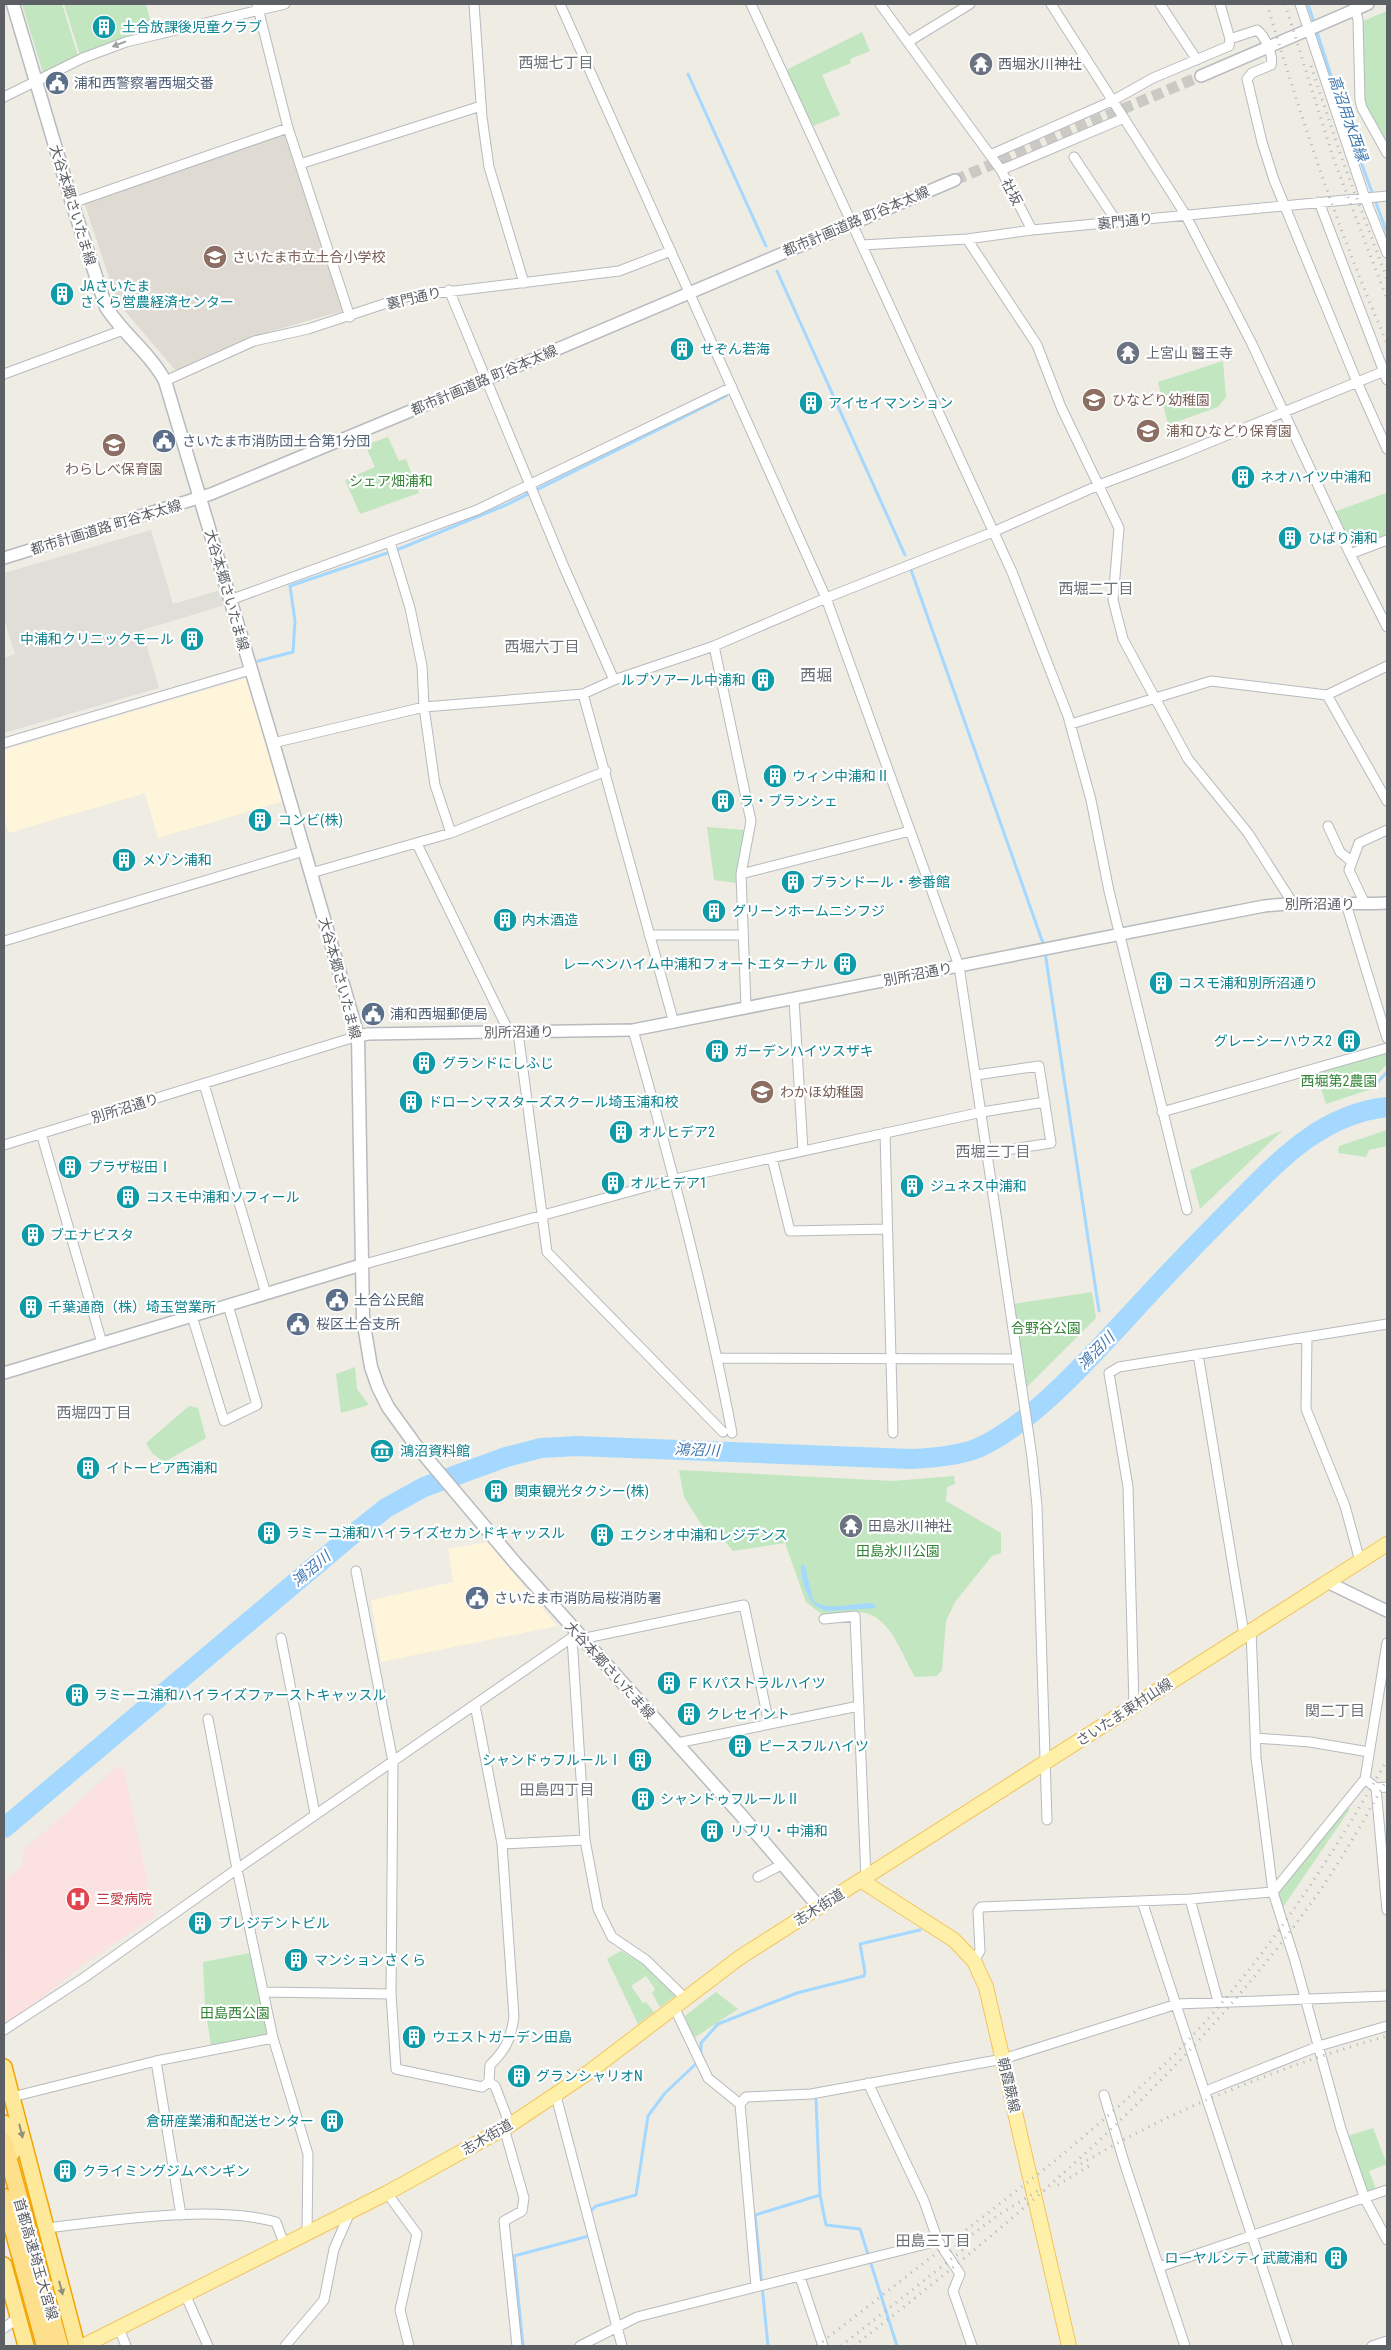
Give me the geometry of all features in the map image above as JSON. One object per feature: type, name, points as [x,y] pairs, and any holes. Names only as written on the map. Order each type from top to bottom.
[{"type":"highway","points":[[4,2067],[77,2346]]},
{"type":"highway","points":[[4,2123],[56,2314]]},
{"type":"highway","name":"首都高速埼玉大宮線","points":[[4,2142],[60,2346]]},
{"type":"highway","name":"首都高速埼玉大宮線","points":[[4,2197],[45,2346]]},
{"type":"highway","points":[[4,2214],[34,2323]]},
{"type":"highway","points":[[4,2265],[26,2346]]},
{"type":"main road","name":"大谷本郷さいたま線","points":[[13,4],[72,203],[106,307],[123,330],[157,366],[165,381],[358,1036],[361,1265],[366,1344],[378,1387],[401,1425],[434,1467],[577,1637],[677,1743],[819,1906]]},
{"type":"main road","name":"さいたま東村山線","points":[[864,1879],[1387,1544]]},
{"type":"main road","name":"志木街道","points":[[83,2346],[387,2193],[507,2126],[556,2096],[739,1958],[864,1879]]},
{"type":"main road","name":"朝霞蕨線","points":[[864,1879],[954,1940],[974,1961],[986,1987],[1069,2346]]},
{"type":"street","points":[[4,97],[83,58],[126,42],[258,7],[285,4]]},
{"type":"street","points":[[474,4],[481,106],[489,167],[524,283]]},
{"type":"street","points":[[560,4],[826,598],[959,966],[988,1153],[1016,1359],[1030,1438],[1037,1506],[1047,1820]]},
{"type":"street","points":[[751,4],[1012,572],[1071,724],[1091,800],[1119,933],[1187,1210]]},
{"type":"street","name":"社坂","points":[[880,4],[1001,170],[1032,230]]},
{"type":"street","points":[[908,42],[970,4]]},
{"type":"street","points":[[1050,4],[1185,214],[1284,410],[1350,554],[1387,627]]},
{"type":"street","points":[[1160,4],[1197,60]]},
{"type":"street","points":[[990,155],[1112,101],[1153,78],[1229,46],[1230,39],[1220,4]]},
{"type":"street","points":[[1300,4],[1313,28],[1375,197],[1387,252]]},
{"type":"street","points":[[1201,76],[1313,28],[1355,6],[1368,4]]},
{"type":"street","points":[[1355,6],[1360,100],[1362,108],[1387,153]]},
{"type":"street","points":[[258,7],[288,128],[350,317]]},
{"type":"street","points":[[1230,39],[1257,30],[1261,33],[1272,56],[1271,65],[1252,73],[1247,82],[1262,142],[1357,382],[1387,449]]},
{"type":"street","points":[[300,164],[481,106]]},
{"type":"street","points":[[1001,170],[1124,118]]},
{"type":"street","points":[[72,203],[288,128]]},
{"type":"street","points":[[1074,157],[1117,222]]},
{"type":"street","name":"都市計画道路 町谷本太線","points":[[4,558],[200,498],[487,379],[955,180]]},
{"type":"street","name":"裏門通り","points":[[862,245],[967,239],[1032,230],[1185,214],[1375,197]]},
{"type":"street","points":[[273,743],[424,707],[583,694],[614,680],[714,646],[826,598],[993,532],[1099,485],[1181,454],[1284,410],[1357,382],[1386,374],[1319,202]]},
{"type":"street","points":[[967,239],[1037,344],[1061,407],[1119,528],[1113,600],[1123,639],[1188,758],[1248,833],[1292,902]]},
{"type":"street","name":"裏門通り","points":[[165,381],[254,341],[350,317],[405,297],[449,290],[618,271],[671,251]]},
{"type":"street","points":[[449,290],[614,680]]},
{"type":"street","points":[[4,374],[123,330]]},
{"type":"street","points":[[230,600],[391,547],[532,488],[732,387]]},
{"type":"street","points":[[1350,554],[1387,540]]},
{"type":"street","points":[[391,547],[410,608],[422,666],[424,707],[436,785],[451,833]]},
{"type":"street","points":[[714,646],[752,822],[740,874],[746,1007]]},
{"type":"street","points":[[1071,724],[1211,680],[1327,695],[1387,666]]},
{"type":"street","points":[[4,743],[250,670]]},
{"type":"street","points":[[583,694],[606,771],[674,1023]]},
{"type":"street","points":[[1327,695],[1387,802]]},
{"type":"street","points":[[311,873],[451,833],[606,771]]},
{"type":"street","points":[[1328,826],[1340,852],[1352,861]]},
{"type":"street","points":[[1365,904],[1349,870],[1359,843],[1387,830]]},
{"type":"street","points":[[740,874],[910,831]]},
{"type":"street","points":[[417,844],[514,1032],[547,1252],[727,1432],[718,1358],[675,1179],[633,1030]]},
{"type":"street","points":[[4,941],[304,851]]},
{"type":"street","name":"別所沼通り","points":[[4,1145],[368,1034],[633,1030],[1119,933],[1292,902],[1365,904],[1387,902]]},
{"type":"street","points":[[1346,904],[1387,1038]]},
{"type":"street","points":[[649,935],[742,935]]},
{"type":"street","points":[[794,999],[803,1151]]},
{"type":"street","points":[[1162,1112],[1387,1048]]},
{"type":"street","points":[[976,1075],[1039,1066],[1045,1102],[1051,1143],[988,1153]]},
{"type":"street","points":[[204,1084],[266,1294]]},
{"type":"street","points":[[4,1373],[361,1265],[675,1179],[982,1112],[1045,1102]]},
{"type":"street","points":[[42,1133],[102,1343]]},
{"type":"street","points":[[885,1133],[892,1433]]},
{"type":"street","points":[[772,1158],[790,1231],[887,1229]]},
{"type":"street","points":[[192,1316],[224,1421],[257,1405],[228,1306]]},
{"type":"street","points":[[1134,1706],[1128,1487],[1109,1373],[1119,1367],[1387,1324]]},
{"type":"street","points":[[1307,1338],[1306,1409],[1345,1506],[1360,1561]]},
{"type":"street","points":[[1198,1354],[1247,1632],[1262,1815],[1273,1892],[1306,1999],[1341,2129],[1365,2199],[1387,2240]]},
{"type":"street","points":[[718,1358],[1016,1359]]},
{"type":"street","points":[[356,1571],[393,1762],[391,1994],[396,2069],[482,2088],[489,2082],[490,2065],[504,2052],[511,2037],[514,2017],[502,1844],[475,1706]]},
{"type":"street","points":[[1327,1582],[1387,1611]]},
{"type":"street","points":[[4,2030],[85,1977],[315,1814],[577,1637],[744,1605],[769,1724]]},
{"type":"street","points":[[824,1619],[855,1616],[864,1879]]},
{"type":"street","points":[[577,1637],[585,1840],[598,1909],[612,1937],[646,1960],[685,1998]]},
{"type":"street","points":[[281,1638],[315,1814]]},
{"type":"street","points":[[974,1961],[980,1951],[978,1911],[981,1906],[1190,1899],[1273,1892],[1365,1779],[1387,1643]]},
{"type":"street","points":[[677,1743],[859,1706]]},
{"type":"street","points":[[208,1720],[236,1869],[273,2038],[308,2154],[306,2235]]},
{"type":"street","points":[[1255,1738],[1310,1742],[1370,1752]]},
{"type":"street","points":[[1365,1779],[1376,1788],[1387,1787]]},
{"type":"street","points":[[1376,1788],[1387,1910]]},
{"type":"street","points":[[502,1844],[585,1840]]},
{"type":"street","points":[[758,1877],[783,1864]]},
{"type":"street","points":[[1190,1899],[1218,2002]]},
{"type":"street","points":[[1142,1901],[1206,2091],[1288,2346]]},
{"type":"street","points":[[264,1992],[391,1994]]},
{"type":"street","points":[[756,2287],[740,2104],[746,2097],[811,2094],[1004,2059],[1177,2004],[1387,1996]]},
{"type":"street","points":[[674,2007],[708,2078],[740,2104]]},
{"type":"street","points":[[1206,2091],[1319,2046],[1387,2026]]},
{"type":"street","points":[[12,2097],[156,2061],[273,2038]]},
{"type":"street","points":[[156,2061],[181,2215]]},
{"type":"street","points":[[489,2082],[495,2086],[507,2126],[524,2198],[522,2212],[504,2221],[517,2346]]},
{"type":"street","points":[[868,2083],[924,2201],[938,2241],[960,2274],[954,2291],[972,2346]]},
{"type":"street","points":[[1104,2094],[1125,2165],[1185,2346]]},
{"type":"street","points":[[556,2096],[622,2346]]},
{"type":"street","points":[[1159,2268],[1387,2190]]},
{"type":"street","points":[[387,2193],[417,2234],[400,2310],[409,2346]]},
{"type":"street","points":[[285,2346],[324,2300],[334,2249],[350,2212]]},
{"type":"street","points":[[45,2228],[181,2215],[257,2217],[276,2222],[284,2246]]},
{"type":"street","points":[[580,2346],[637,2317],[938,2241]]},
{"type":"street","points":[[800,2277],[823,2346]]},
{"type":"street","points":[[185,2294],[208,2346]]},
{"type":"street","points":[[4,2328],[19,2317]]},
{"type":"street","points":[[119,2328],[126,2346]]},
{"type":"street","points":[[1372,2346],[1387,2341]]},
{"type":"shaded area","name":"さいたま市立土合小学校","points":[[286,132],[346,310],[254,336],[176,371],[117,302],[84,202]]},
{"type":"shaded area","points":[[151,530],[173,604],[220,590],[225,605],[142,630],[159,688],[4,733],[4,658],[15,654],[4,620],[4,573]]},
{"type":"shaded area","points":[[247,678],[284,801],[158,838],[145,793],[9,833],[4,816],[4,750]]},
{"type":"shaded area","points":[[487,1542],[557,1626],[381,1662],[371,1600],[453,1582],[448,1549]]},
{"type":"shaded area","name":"三愛病院","points":[[123,1766],[155,1916],[86,1963],[6,2025],[4,1881],[21,1866],[25,1849],[117,1767]]},
{"type":"green space","points":[[22,4],[62,4],[78,56],[43,73]]},
{"type":"green space","points":[[64,4],[146,4],[153,32],[80,55]]},
{"type":"green space","points":[[1387,11],[1387,141],[1366,106],[1364,97],[1361,22]]},
{"type":"green space","points":[[862,32],[870,51],[850,59],[851,63],[822,75],[840,115],[813,126],[786,70]]},
{"type":"green space","points":[[1223,361],[1226,397],[1218,407],[1168,425],[1158,382]]},
{"type":"green space","name":"シェア畑浦和","points":[[388,437],[399,461],[406,459],[419,493],[360,514],[345,480],[375,467],[365,445]]},
{"type":"green space","points":[[1386,493],[1387,537],[1350,554],[1334,512]]},
{"type":"green space","points":[[707,827],[745,830],[736,883],[714,880]]},
{"type":"green space","name":"西堀第2農園","points":[[1387,1051],[1387,1064],[1368,1084],[1371,1089],[1326,1104],[1316,1073],[1319,1069]]},
{"type":"green space","points":[[1283,1130],[1200,1209],[1190,1170]]},
{"type":"green space","points":[[1387,1130],[1387,1146],[1369,1150],[1366,1157],[1338,1153],[1339,1146]]},
{"type":"green space","name":"合野谷公園","points":[[1092,1292],[1096,1318],[1025,1389],[1013,1304]]},
{"type":"green space","points":[[355,1367],[357,1389],[369,1405],[341,1413],[336,1374]]},
{"type":"green space","points":[[189,1406],[198,1408],[206,1438],[164,1462],[152,1453],[146,1443]]},
{"type":"green space","name":"田島氷川公園","points":[[679,1470],[893,1481],[954,1476],[955,1484],[947,1487],[946,1501],[1001,1533],[1001,1553],[992,1556],[955,1602],[946,1621],[942,1670],[937,1676],[915,1677],[894,1637],[879,1620],[870,1614],[859,1612],[824,1616],[806,1602],[785,1543],[733,1551],[720,1536],[703,1527],[684,1497]]},
{"type":"green space","points":[[1347,1807],[1350,1809],[1281,1910],[1275,1892]]},
{"type":"green space","points":[[621,1951],[641,1963],[675,1996],[660,2007],[652,1993],[655,1989],[646,1976],[631,1986],[643,2003],[646,2002],[654,2012],[638,2024],[607,1959]]},
{"type":"green space","name":"田島西公園","points":[[250,1953],[268,2031],[265,2036],[211,2046],[205,2006],[203,1962]]},
{"type":"green space","points":[[716,1992],[738,2009],[694,2038],[685,2016]]},
{"type":"green space","points":[[1373,2128],[1387,2164],[1369,2171],[1376,2189],[1368,2192],[1348,2136]]},
{"type":"water","points":[[802,1564],[805,1566],[813,1600],[818,1604],[841,1606],[872,1603],[877,1608],[826,1611],[819,1608],[812,1602],[806,1589],[801,1572]]},
{"type":"waterway","name":"高沼用水西縁","points":[[1308,4],[1342,110],[1387,233]]},
{"type":"waterway","points":[[688,74],[766,246]]},
{"type":"waterway","points":[[777,271],[905,555]]},
{"type":"waterway","points":[[258,661],[293,652],[295,621],[290,586],[399,549],[506,505],[726,396]]},
{"type":"waterway","points":[[910,567],[1044,946]]},
{"type":"waterway","points":[[1045,952],[1099,1311]]},
{"type":"waterway","name":"高沼用水西縁","points":[[1375,1085],[1387,1072]]},
{"type":"waterway","name":"鴻沼川","points":[[4,1828],[347,1539],[386,1508],[424,1487],[506,1457],[541,1448],[577,1446],[911,1459],[954,1455],[978,1448],[999,1437],[1042,1404],[1103,1343],[1200,1240],[1287,1154],[1323,1129],[1343,1119],[1364,1111],[1387,1107]]},
{"type":"waterway","name":"鴻沼川","points":[[1112,1324],[1112,1334]]},
{"type":"waterway","points":[[701,2056],[701,2043],[718,2024],[797,1993],[864,1976],[860,1944],[920,1930]]},
{"type":"waterway","points":[[592,2210],[596,2206],[636,2195],[648,2116],[665,2093],[699,2061]]},
{"type":"waterway","points":[[816,2100],[820,2195],[826,2225],[860,2229],[897,2346]]},
{"type":"waterway","points":[[768,2346],[755,2215],[820,2195]]},
{"type":"waterway","points":[[523,2346],[514,2256],[589,2236]]},
{"type":"tunnel","points":[[955,180],[1201,76]]},
{"type":"railway","points":[[1267,4],[1293,90],[1322,175],[1369,302],[1387,343]]},
{"type":"railway","points":[[1285,4],[1334,160],[1387,299]]},
{"type":"railway","points":[[1311,66],[1341,156],[1387,279]]},
{"type":"railway","points":[[817,2346],[1056,2160],[1175,2054],[1236,1987],[1264,1951],[1341,1838],[1387,1760]]},
{"type":"railway","points":[[854,2346],[978,2247],[1038,2195],[1154,2087],[1209,2029],[1260,1969],[1320,1891],[1387,1779]]},
{"type":"railway","points":[[1081,2164],[1153,2125],[1230,2090],[1309,2060],[1387,2036]]},
{"type":"railway","points":[[1058,2185],[1092,2164]]},
{"type":"railway","points":[[950,2251],[997,2216],[1039,2190]]},
{"type":"railway","points":[[841,2346],[973,2242]]},
{"type":"place","name":"土合放課後児童クラブ","points":[[104,27]]},
{"type":"place","name":"西堀氷川神社","points":[[981,64]]},
{"type":"place","name":"浦和西警察署西堀交番","points":[[57,83]]},
{"type":"place","name":"さいたま市立土合小学校","points":[[215,257]]},
{"type":"place","name":"JAさいたま さくら営農経済センター","points":[[62,294]]},
{"type":"place","name":"せぞん若海","points":[[682,349]]},
{"type":"place","name":"上宮山 醫王寺","points":[[1128,353]]},
{"type":"place","name":"ひなどり幼稚園","points":[[1094,400]]},
{"type":"place","name":"アイセイマンション","points":[[811,403]]},
{"type":"place","name":"浦和ひなどり保育園","points":[[1148,431]]},
{"type":"place","name":"さいたま市消防団土合第1分団","points":[[164,441]]},
{"type":"place","name":"わらしべ保育園","points":[[114,445]]},
{"type":"place","name":"ネオハイツ中浦和","points":[[1243,477]]},
{"type":"place","name":"ひばり浦和","points":[[1290,538]]},
{"type":"place","name":"中浦和クリニックモール","points":[[192,639]]},
{"type":"place","name":"ルプソアール中浦和","points":[[763,680]]},
{"type":"place","name":"ウィン中浦和Ⅱ","points":[[775,776]]},
{"type":"place","name":"ラ・ブランシェ","points":[[723,801]]},
{"type":"place","name":"コンビ(株)","points":[[260,820]]},
{"type":"place","name":"メゾン浦和","points":[[124,860]]},
{"type":"place","name":"ブランドール・参番館","points":[[793,882]]},
{"type":"place","name":"グリーンホームニシフジ","points":[[714,911]]},
{"type":"place","name":"内木酒造","points":[[505,920]]},
{"type":"place","name":"レーベンハイム中浦和フォートエターナル","points":[[845,964]]},
{"type":"place","name":"コスモ浦和別所沼通り","points":[[1161,983]]},
{"type":"place","name":"浦和西堀郵便局","points":[[373,1014]]},
{"type":"place","name":"グレーシーハウス2","points":[[1349,1041]]},
{"type":"place","name":"ガーデンハイツスザキ","points":[[717,1051]]},
{"type":"place","name":"グランドにしふじ","points":[[424,1063]]},
{"type":"place","name":"わかほ幼稚園","points":[[762,1092]]},
{"type":"place","name":"ドローンマスターズスクール埼玉浦和校","points":[[411,1102]]},
{"type":"place","name":"オルヒデア2","points":[[621,1132]]},
{"type":"place","name":"プラザ桜田Ⅰ","points":[[70,1167]]},
{"type":"place","name":"オルヒデア1","points":[[613,1183]]},
{"type":"place","name":"ジュネス中浦和","points":[[912,1186]]},
{"type":"place","name":"コスモ中浦和ソフィール","points":[[128,1197]]},
{"type":"place","name":"ブエナビスタ","points":[[33,1235]]},
{"type":"place","name":"土合公民館","points":[[337,1300]]},
{"type":"place","name":"千葉通商（株）埼玉営業所","points":[[31,1307]]},
{"type":"place","name":"桜区土合支所","points":[[298,1324]]},
{"type":"place","name":"鴻沼資料館","points":[[382,1451]]},
{"type":"place","name":"イトーピア西浦和","points":[[88,1468]]},
{"type":"place","name":"関東観光タクシー(株)","points":[[496,1491]]},
{"type":"place","name":"田島氷川神社","points":[[851,1526]]},
{"type":"place","name":"ラミーユ浦和ハイライズセカンドキャッスル","points":[[269,1533]]},
{"type":"place","name":"エクシオ中浦和レジデンス","points":[[602,1535]]},
{"type":"place","name":"さいたま市消防局桜消防署","points":[[477,1598]]},
{"type":"place","name":"ＦＫパストラルハイツ","points":[[669,1683]]},
{"type":"place","name":"ラミーユ浦和ハイライズファーストキャッスル","points":[[77,1695]]},
{"type":"place","name":"クレセイント","points":[[689,1714]]},
{"type":"place","name":"ピースフルハイツ","points":[[740,1746]]},
{"type":"place","name":"シャンドゥフルールⅠ","points":[[640,1760]]},
{"type":"place","name":"シャンドゥフルールⅡ","points":[[643,1799]]},
{"type":"place","name":"リブリ・中浦和","points":[[712,1831]]},
{"type":"place","name":"三愛病院","points":[[78,1899]]},
{"type":"place","name":"プレジデントビル","points":[[200,1923]]},
{"type":"place","name":"マンションさくら","points":[[296,1960]]},
{"type":"place","name":"ウエストガーデン田島","points":[[414,2037]]},
{"type":"place","name":"グランシャリオN","points":[[519,2076]]},
{"type":"place","name":"倉研産業浦和配送センター","points":[[332,2121]]},
{"type":"place","name":"クライミングジムペンギン","points":[[65,2171]]},
{"type":"place","name":"ローヤルシティ武蔵浦和","points":[[1336,2258]]},
{"type":"district","name":"西堀七丁目","points":[[556,63]]},
{"type":"district","name":"西堀二丁目","points":[[1096,589]]},
{"type":"district","name":"西堀六丁目","points":[[542,647]]},
{"type":"district","name":"西堀","points":[[816,675]]},
{"type":"district","name":"西堀三丁目","points":[[993,1152]]},
{"type":"district","name":"西堀四丁目","points":[[94,1413]]},
{"type":"district","name":"関二丁目","points":[[1335,1711]]},
{"type":"district","name":"田島四丁目","points":[[557,1790]]},
{"type":"district","name":"田島三丁目","points":[[933,2241]]}]
